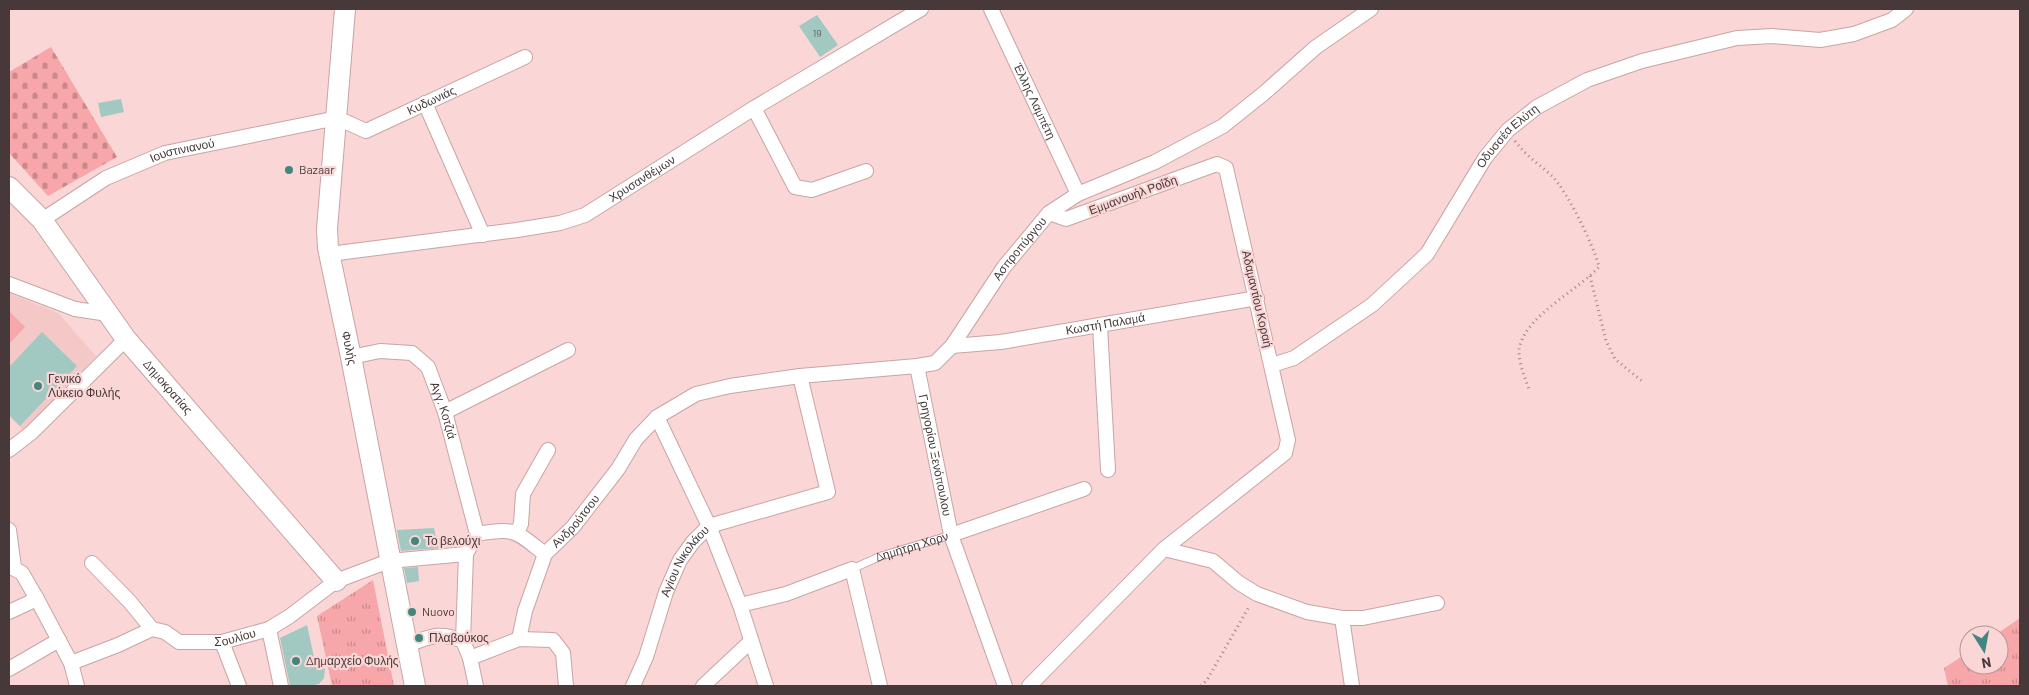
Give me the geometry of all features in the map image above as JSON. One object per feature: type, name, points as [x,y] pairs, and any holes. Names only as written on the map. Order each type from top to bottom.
[{"type":"main road","name":"Φυλής","points":[[345,9],[327,229],[328,248],[415,686]]},
{"type":"main road","name":"Δημοκρατίας","points":[[9,187],[42,220],[126,339],[336,581]]},
{"type":"street","name":"Χρυσανθέμων","points":[[330,254],[482,235],[560,223],[586,215],[754,108],[922,9]]},
{"type":"street","name":"Έλλης Λαμπέτη","points":[[991,9],[1078,194]]},
{"type":"street","name":"Ασπροπύργου","points":[[657,417],[696,394],[730,386],[800,376],[935,363],[952,346],[1004,267],[1049,213],[1078,194],[1155,162],[1223,126],[1264,94],[1316,47],[1371,9]]},
{"type":"street","name":"Οδυσσέα Ελύτη","points":[[1272,365],[1294,358],[1372,305],[1427,254],[1485,158],[1508,130],[1537,107],[1587,80],[1642,61],[1737,38],[1772,36],[1820,40],[1854,34],[1892,20],[1906,9]]},
{"type":"street","name":"Κυδωνιάς","points":[[337,118],[366,131],[524,57]]},
{"type":"street","points":[[425,103],[482,235]]},
{"type":"street","points":[[754,108],[795,186],[812,190],[866,171]]},
{"type":"street","name":"Ιουστινιανού","points":[[42,220],[106,178],[165,153],[337,118]]},
{"type":"street","name":"Αδαμαντίου Κοραή","points":[[1164,549],[1285,453],[1288,440],[1226,168],[1218,164]]},
{"type":"street","name":"Εμμανουήλ Ροΐδη","points":[[1049,213],[1066,219],[1218,164]]},
{"type":"street","points":[[9,284],[75,309],[108,314]]},
{"type":"street","name":"Κωστή Παλαμά","points":[[952,346],[1001,342],[1257,298]]},
{"type":"street","points":[[1100,326],[1108,470]]},
{"type":"street","points":[[9,450],[32,433],[126,339]]},
{"type":"street","points":[[446,412],[568,350]]},
{"type":"street","name":"Αγγ. Κοτζιά","points":[[351,357],[380,351],[412,353],[428,367],[446,412],[477,534]]},
{"type":"street","name":"Γρηγορίου Ξενόπουλου","points":[[917,366],[951,535],[1005,686]]},
{"type":"street","name":"Αγίου Νικολάου","points":[[633,686],[637,681],[646,657],[666,592],[680,560],[693,542],[709,526],[828,492],[800,376]]},
{"type":"street","points":[[657,417],[709,526],[740,606],[750,642],[766,686]]},
{"type":"street","name":"Ανδρούτσου","points":[[519,639],[525,611],[545,554],[573,527],[618,469],[636,439],[657,417]]},
{"type":"street","points":[[517,532],[521,524],[524,494],[548,450]]},
{"type":"street","name":"Δημήτρη Χορν","points":[[951,535],[1084,489]]},
{"type":"street","points":[[9,530],[11,566],[22,573],[37,600],[71,663],[77,686]]},
{"type":"street","points":[[476,686],[470,658],[463,641],[466,554],[477,534],[502,530],[517,532],[545,554]]},
{"type":"street","points":[[1029,686],[1164,549],[1213,561],[1238,583],[1257,594],[1307,612],[1342,618],[1363,618],[1438,603]]},
{"type":"street","name":"Σουλίου","points":[[152,629],[165,632],[179,642],[222,642],[268,629],[290,616],[336,581],[389,561],[466,554]]},
{"type":"street","points":[[71,663],[118,645],[152,629],[130,602],[92,563]]},
{"type":"street","points":[[852,569],[880,686]]},
{"type":"street","name":"Δημήτρη Χορν","points":[[740,606],[786,594],[852,569]]},
{"type":"street","points":[[9,612],[37,600]]},
{"type":"street","points":[[1342,618],[1352,686]]},
{"type":"street","points":[[268,629],[281,686]]},
{"type":"street","points":[[407,645],[442,635],[448,635],[463,641]]},
{"type":"street","points":[[470,658],[519,639],[553,640],[564,653],[566,686]]},
{"type":"street","points":[[9,669],[58,640]]},
{"type":"street","points":[[222,642],[239,686]]},
{"type":"street","points":[[703,686],[750,642]]},
{"type":"lane","name":"Δημήτρη Χορν","points":[[852,569],[881,556],[951,535]]},
{"type":"path","points":[[1508,130],[1524,153],[1553,178],[1564,193],[1596,253],[1598,267],[1590,276],[1545,311],[1527,331],[1519,346],[1522,370],[1529,389]]},
{"type":"path","points":[[1590,276],[1606,341],[1615,359],[1642,381]]},
{"type":"path","points":[[1201,686],[1207,680],[1257,594]]},
{"type":"shaded area","name":"Γενικό Λύκειο Φυλής","points":[[9,293],[58,313],[96,356],[24,431],[9,416]]},
{"type":"green space","points":[[51,47],[117,157],[48,196],[9,153],[9,72]]},
{"type":"green space","points":[[9,311],[25,327],[9,344]]},
{"type":"green space","points":[[373,580],[394,686],[332,686],[317,616]]},
{"type":"green space","points":[[2020,618],[2020,686],[1948,686],[1944,668],[1959,658],[1959,675],[2009,675],[2009,625]]},
{"type":"building","points":[[817,15],[838,45],[820,57],[799,26]]},
{"type":"building","points":[[121,99],[124,112],[101,117],[98,103]]},
{"type":"building","points":[[42,332],[77,366],[20,426],[9,415],[9,367]]},
{"type":"building","name":"Το βελούχι","points":[[434,528],[438,548],[401,551],[397,530]]},
{"type":"building","points":[[418,567],[419,581],[407,583],[404,568]]},
{"type":"building","points":[[307,625],[314,657],[323,665],[325,670],[324,678],[319,684],[311,686],[290,686],[280,638]]},
{"type":"place","name":"Bazaar","points":[[289,170]]},
{"type":"place","name":"Γενικό Λύκειο Φυλής","points":[[38,386]]},
{"type":"place","name":"Το βελούχι","points":[[415,541]]},
{"type":"place","name":"Nuovo","points":[[412,612]]},
{"type":"place","name":"Πλαβούκος","points":[[419,638]]},
{"type":"place","name":"Δημαρχείο Φυλής","points":[[296,661]]}]
